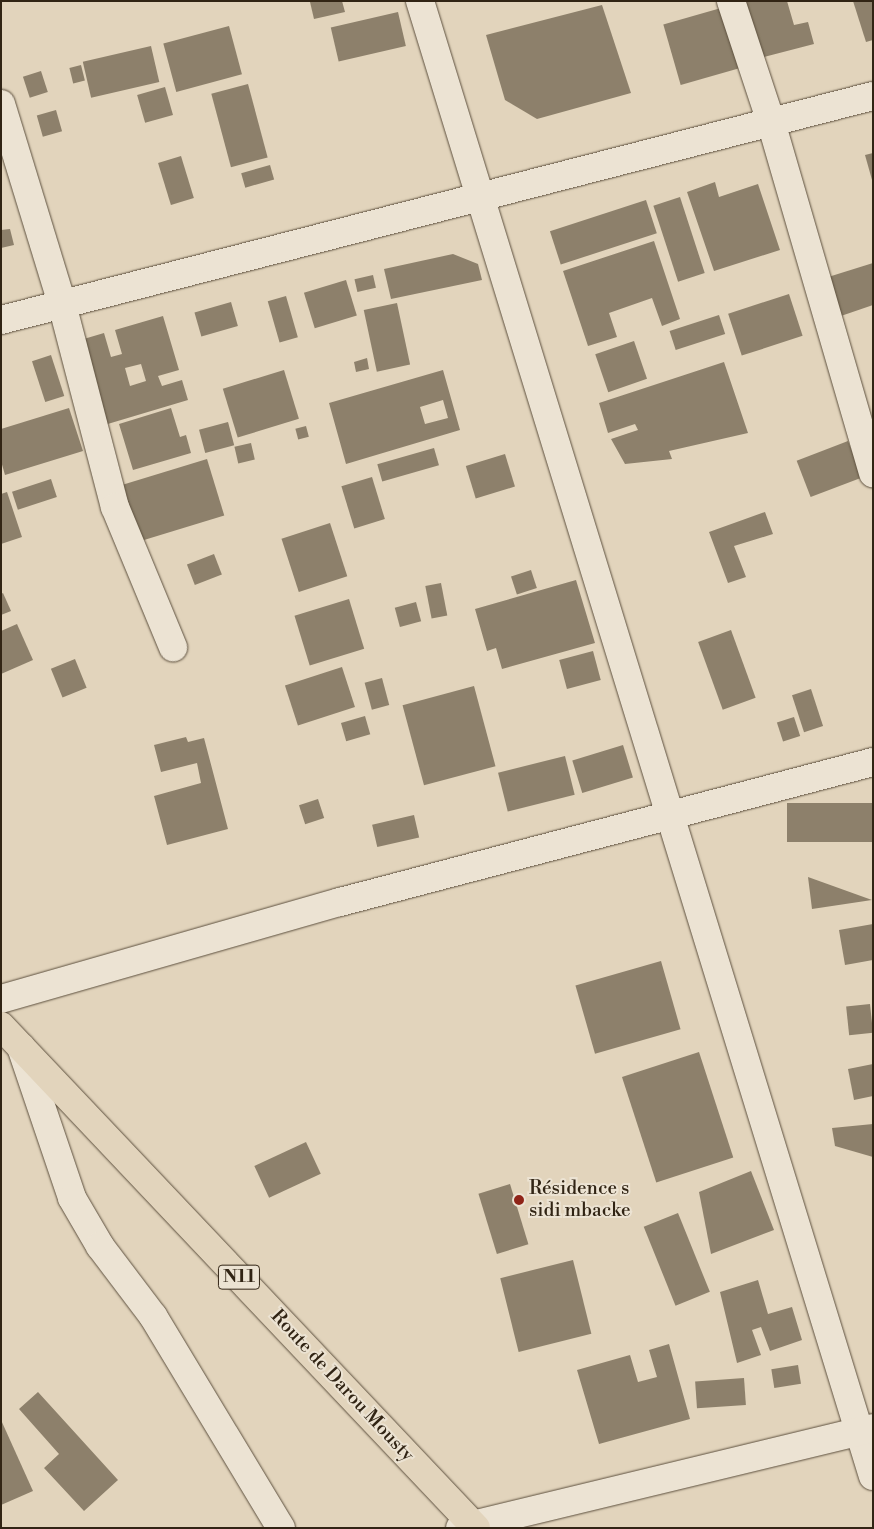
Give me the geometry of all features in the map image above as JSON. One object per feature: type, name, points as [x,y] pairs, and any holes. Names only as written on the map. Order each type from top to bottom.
[{"type":"main road","name":"Route de Darou Mousty","points":[[1,1026],[470,1527]]},
{"type":"street","points":[[420,1],[669,814],[866,1430],[873,1476]]},
{"type":"street","points":[[731,1],[771,122],[873,473]]},
{"type":"street","points":[[1,320],[873,96]]},
{"type":"street","points":[[1,104],[62,304],[115,507],[173,647]]},
{"type":"street","points":[[1,999],[669,814],[873,762]]},
{"type":"street","points":[[21,1047],[72,1198],[100,1246],[153,1316],[281,1528]]},
{"type":"street","points":[[470,1527],[866,1430]]},
{"type":"building","points":[[342,1],[345,12],[314,19],[310,2]]},
{"type":"building","points":[[745,1],[787,1],[794,25],[808,22],[814,44],[760,58]]},
{"type":"building","points":[[853,1],[873,1],[873,40],[866,42]]},
{"type":"building","points":[[602,5],[631,93],[537,119],[505,100],[486,35]]},
{"type":"building","points":[[721,8],[738,69],[681,85],[663,25]]},
{"type":"building","points":[[398,12],[406,46],[339,62],[331,28]]},
{"type":"building","points":[[229,26],[242,74],[176,92],[163,44]]},
{"type":"building","points":[[151,46],[159,82],[91,98],[83,62]]},
{"type":"building","points":[[81,65],[85,81],[73,83],[69,68]]},
{"type":"building","points":[[41,71],[48,92],[30,98],[23,77]]},
{"type":"building","points":[[248,84],[268,157],[231,167],[211,94]]},
{"type":"building","points":[[165,87],[173,115],[145,123],[137,95]]},
{"type":"building","points":[[56,110],[62,131],[43,137],[37,116]]},
{"type":"building","points":[[873,153],[873,180],[872,180],[865,155]]},
{"type":"building","points":[[181,156],[194,198],[171,205],[158,163]]},
{"type":"building","points":[[270,165],[274,179],[245,188],[241,173]]},
{"type":"building","points":[[715,182],[719,197],[758,184],[780,250],[714,271],[687,192]]},
{"type":"building","points":[[680,197],[705,273],[678,282],[653,206]]},
{"type":"building","points":[[646,200],[657,233],[561,264],[550,231]]},
{"type":"building","points":[[10,229],[14,245],[1,248],[1,230]]},
{"type":"building","points":[[654,241],[680,319],[662,326],[652,298],[609,313],[617,337],[588,346],[563,271]]},
{"type":"building","points":[[453,254],[478,264],[482,280],[391,299],[384,269]]},
{"type":"building","points":[[873,263],[873,305],[838,317],[825,278]]},
{"type":"building","points":[[373,275],[376,288],[357,292],[354,279]]},
{"type":"building","points":[[346,280],[357,315],[315,328],[304,293]]},
{"type":"building","points":[[789,294],[803,336],[742,356],[728,314]]},
{"type":"building","points":[[286,296],[298,337],[280,343],[268,301]]},
{"type":"building","points":[[231,302],[238,326],[201,337],[194,312]]},
{"type":"building","points":[[397,303],[410,365],[377,372],[364,310]]},
{"type":"building","points":[[719,315],[725,334],[676,350],[670,331]]},
{"type":"building","points":[[163,316],[179,370],[158,376],[162,386],[182,380],[188,400],[101,426],[77,341],[104,333],[111,357],[122,354],[115,330]],"holes":[[[141,364],[146,381],[130,386],[125,368]]]},
{"type":"building","points":[[634,341],[647,379],[608,392],[595,354]]},
{"type":"building","points":[[51,355],[64,396],[45,402],[32,361]]},
{"type":"building","points":[[367,358],[369,369],[356,372],[354,362]]},
{"type":"building","points":[[724,362],[748,433],[669,451],[672,459],[625,464],[611,439],[638,430],[635,424],[608,433],[599,403]]},
{"type":"building","points":[[284,370],[299,419],[238,437],[223,389]]},
{"type":"building","points":[[443,370],[460,430],[346,464],[329,403]],"holes":[[[443,400],[448,418],[425,424],[420,407]]]},
{"type":"building","points":[[69,408],[83,451],[5,475],[1,461],[1,429]]},
{"type":"building","points":[[171,408],[180,437],[186,435],[191,453],[133,470],[119,424]]},
{"type":"building","points":[[228,422],[234,445],[205,453],[199,430]]},
{"type":"building","points":[[306,426],[309,437],[298,439],[295,429]]},
{"type":"building","points":[[848,441],[862,477],[811,497],[797,461]]},
{"type":"building","points":[[251,443],[255,460],[238,463],[234,447]]},
{"type":"building","points":[[434,448],[439,465],[382,482],[377,464]]},
{"type":"building","points":[[505,454],[515,487],[476,499],[466,466]]},
{"type":"building","points":[[207,459],[224,515],[133,543],[116,487]]},
{"type":"building","points":[[372,477],[385,519],[354,528],[341,486]]},
{"type":"building","points":[[51,479],[57,497],[18,510],[12,492]]},
{"type":"building","points":[[7,492],[22,537],[1,544],[1,494]]},
{"type":"building","points":[[765,512],[773,534],[734,546],[746,577],[728,583],[709,532]]},
{"type":"building","points":[[330,523],[347,576],[299,592],[281,539]]},
{"type":"building","points":[[214,554],[222,575],[195,585],[187,564]]},
{"type":"building","points":[[531,570],[537,588],[517,595],[511,576]]},
{"type":"building","points":[[576,580],[595,643],[502,669],[496,648],[487,651],[475,609]]},
{"type":"building","points":[[441,583],[447,615],[432,618],[425,586]]},
{"type":"building","points":[[3,593],[11,611],[1,615],[1,594]]},
{"type":"building","points":[[349,599],[364,649],[310,665],[294,616]]},
{"type":"building","points":[[416,602],[421,621],[400,627],[395,608]]},
{"type":"building","points":[[17,624],[33,660],[1,674],[1,631]]},
{"type":"building","points":[[731,630],[756,698],[723,710],[698,642]]},
{"type":"building","points":[[593,651],[601,680],[567,689],[559,660]]},
{"type":"building","points":[[75,659],[87,688],[63,697],[51,669]]},
{"type":"building","points":[[342,667],[355,707],[298,725],[285,686]]},
{"type":"building","points":[[382,678],[389,705],[372,710],[365,683]]},
{"type":"building","points":[[474,686],[495,766],[424,785],[403,705]]},
{"type":"building","points":[[811,689],[823,726],[804,732],[792,695]]},
{"type":"building","points":[[365,716],[370,734],[346,741],[341,723]]},
{"type":"building","points":[[794,717],[800,736],[783,742],[777,723]]},
{"type":"building","points":[[186,737],[188,742],[204,738],[228,829],[167,845],[154,796],[201,783],[197,763],[161,772],[154,745]]},
{"type":"building","points":[[623,745],[633,778],[582,793],[572,760]]},
{"type":"building","points":[[565,756],[575,795],[508,812],[498,773]]},
{"type":"building","points":[[318,799],[324,818],[305,824],[299,805]]},
{"type":"building","points":[[787,803],[873,803],[873,842],[787,842]]},
{"type":"building","points":[[414,815],[419,837],[377,847],[372,825]]},
{"type":"building","points":[[808,877],[872,900],[812,909]]},
{"type":"building","points":[[873,924],[873,960],[845,965],[839,930]]},
{"type":"building","points":[[661,961],[681,1029],[595,1054],[575,986]]},
{"type":"building","points":[[870,1004],[873,1033],[849,1035],[846,1007]]},
{"type":"building","points":[[699,1052],[733,1158],[656,1183],[622,1077]]},
{"type":"building","points":[[873,1064],[873,1096],[854,1100],[848,1069]]},
{"type":"building","points":[[873,1124],[873,1157],[835,1146],[832,1128]]},
{"type":"building","points":[[306,1142],[321,1174],[269,1198],[254,1166]]},
{"type":"building","points":[[751,1171],[774,1230],[711,1254],[699,1192]]},
{"type":"building","points":[[510,1184],[528,1244],[497,1254],[478,1194]]},
{"type":"building","points":[[678,1213],[710,1292],[676,1306],[644,1227]]},
{"type":"building","points":[[573,1260],[591,1334],[519,1352],[500,1278]]},
{"type":"building","points":[[758,1280],[768,1314],[792,1307],[802,1340],[770,1351],[761,1327],[752,1330],[761,1355],[737,1363],[720,1292]]},
{"type":"building","points":[[669,1344],[690,1419],[599,1444],[577,1370],[630,1355],[638,1382],[657,1377],[649,1350]]},
{"type":"building","points":[[798,1365],[801,1384],[774,1388],[771,1369]]},
{"type":"building","points":[[744,1378],[746,1405],[697,1408],[695,1381]]},
{"type":"building","points":[[38,1392],[118,1480],[84,1511],[44,1468],[59,1454],[19,1409]]},
{"type":"building","points":[[1,1420],[33,1491],[1,1505]]},
{"type":"place","name":"Résidence s sidi mbacke","points":[[519,1200]]}]
